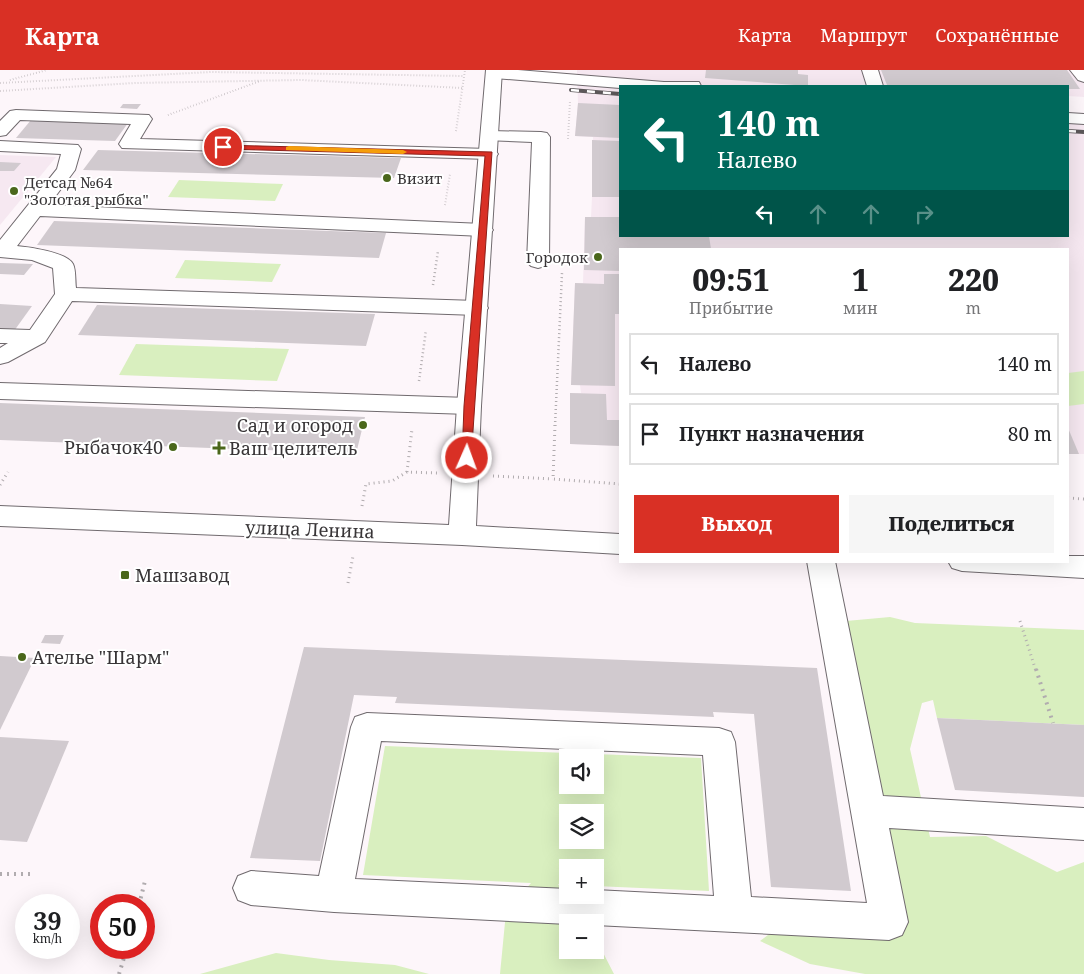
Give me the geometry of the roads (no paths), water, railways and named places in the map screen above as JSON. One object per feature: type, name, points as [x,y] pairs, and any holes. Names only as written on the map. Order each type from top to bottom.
[{"type":"main road","points":[[870,70],[875,85]]},
{"type":"main road","points":[[1078,70],[1084,77]]},
{"type":"main road","points":[[462,535],[469,406],[490,145],[494,71],[571,80],[650,85]]},
{"type":"main road","points":[[0,131],[16,115],[143,120],[128,144],[453,153],[540,137],[538,262]]},
{"type":"main road","points":[[1069,118],[1084,120]]},
{"type":"main road","points":[[0,146],[72,149],[66,170],[1,251]]},
{"type":"main road","points":[[34,210],[483,230]]},
{"type":"main road","points":[[0,357],[36,337],[66,294],[62,266],[36,254],[1,251]]},
{"type":"main road","points":[[66,294],[477,308]]},
{"type":"main road","points":[[0,336],[36,337]]},
{"type":"main road","points":[[0,391],[469,406]]},
{"type":"main road","name":"улица Ленина","points":[[0,516],[462,535],[619,544]]},
{"type":"main road","points":[[251,888],[334,895],[889,922],[821,563]]},
{"type":"main road","points":[[997,563],[1084,568]]},
{"type":"main road","points":[[334,895],[367,727],[719,742],[734,915]]},
{"type":"main road","points":[[868,811],[1084,824]]},
{"type":"railway","points":[[571,90],[619,94]]},
{"type":"railway","points":[[1069,131],[1084,132]]},
{"type":"place","name":"Визит","points":[[387,178]]},
{"type":"place","name":"Детсад №64 \"Золотая рыбка\"","points":[[14,191]]},
{"type":"place","name":"Городок","points":[[598,257]]},
{"type":"place","name":"Сад и огород","points":[[363,425]]},
{"type":"place","name":"Рыбачок40","points":[[173,447]]},
{"type":"place","name":"Ваш целитель","points":[[219,448]]},
{"type":"place","name":"Машзавод","points":[[125,575]]},
{"type":"place","name":"Ателье \"Шарм\"","points":[[22,657]]}]
